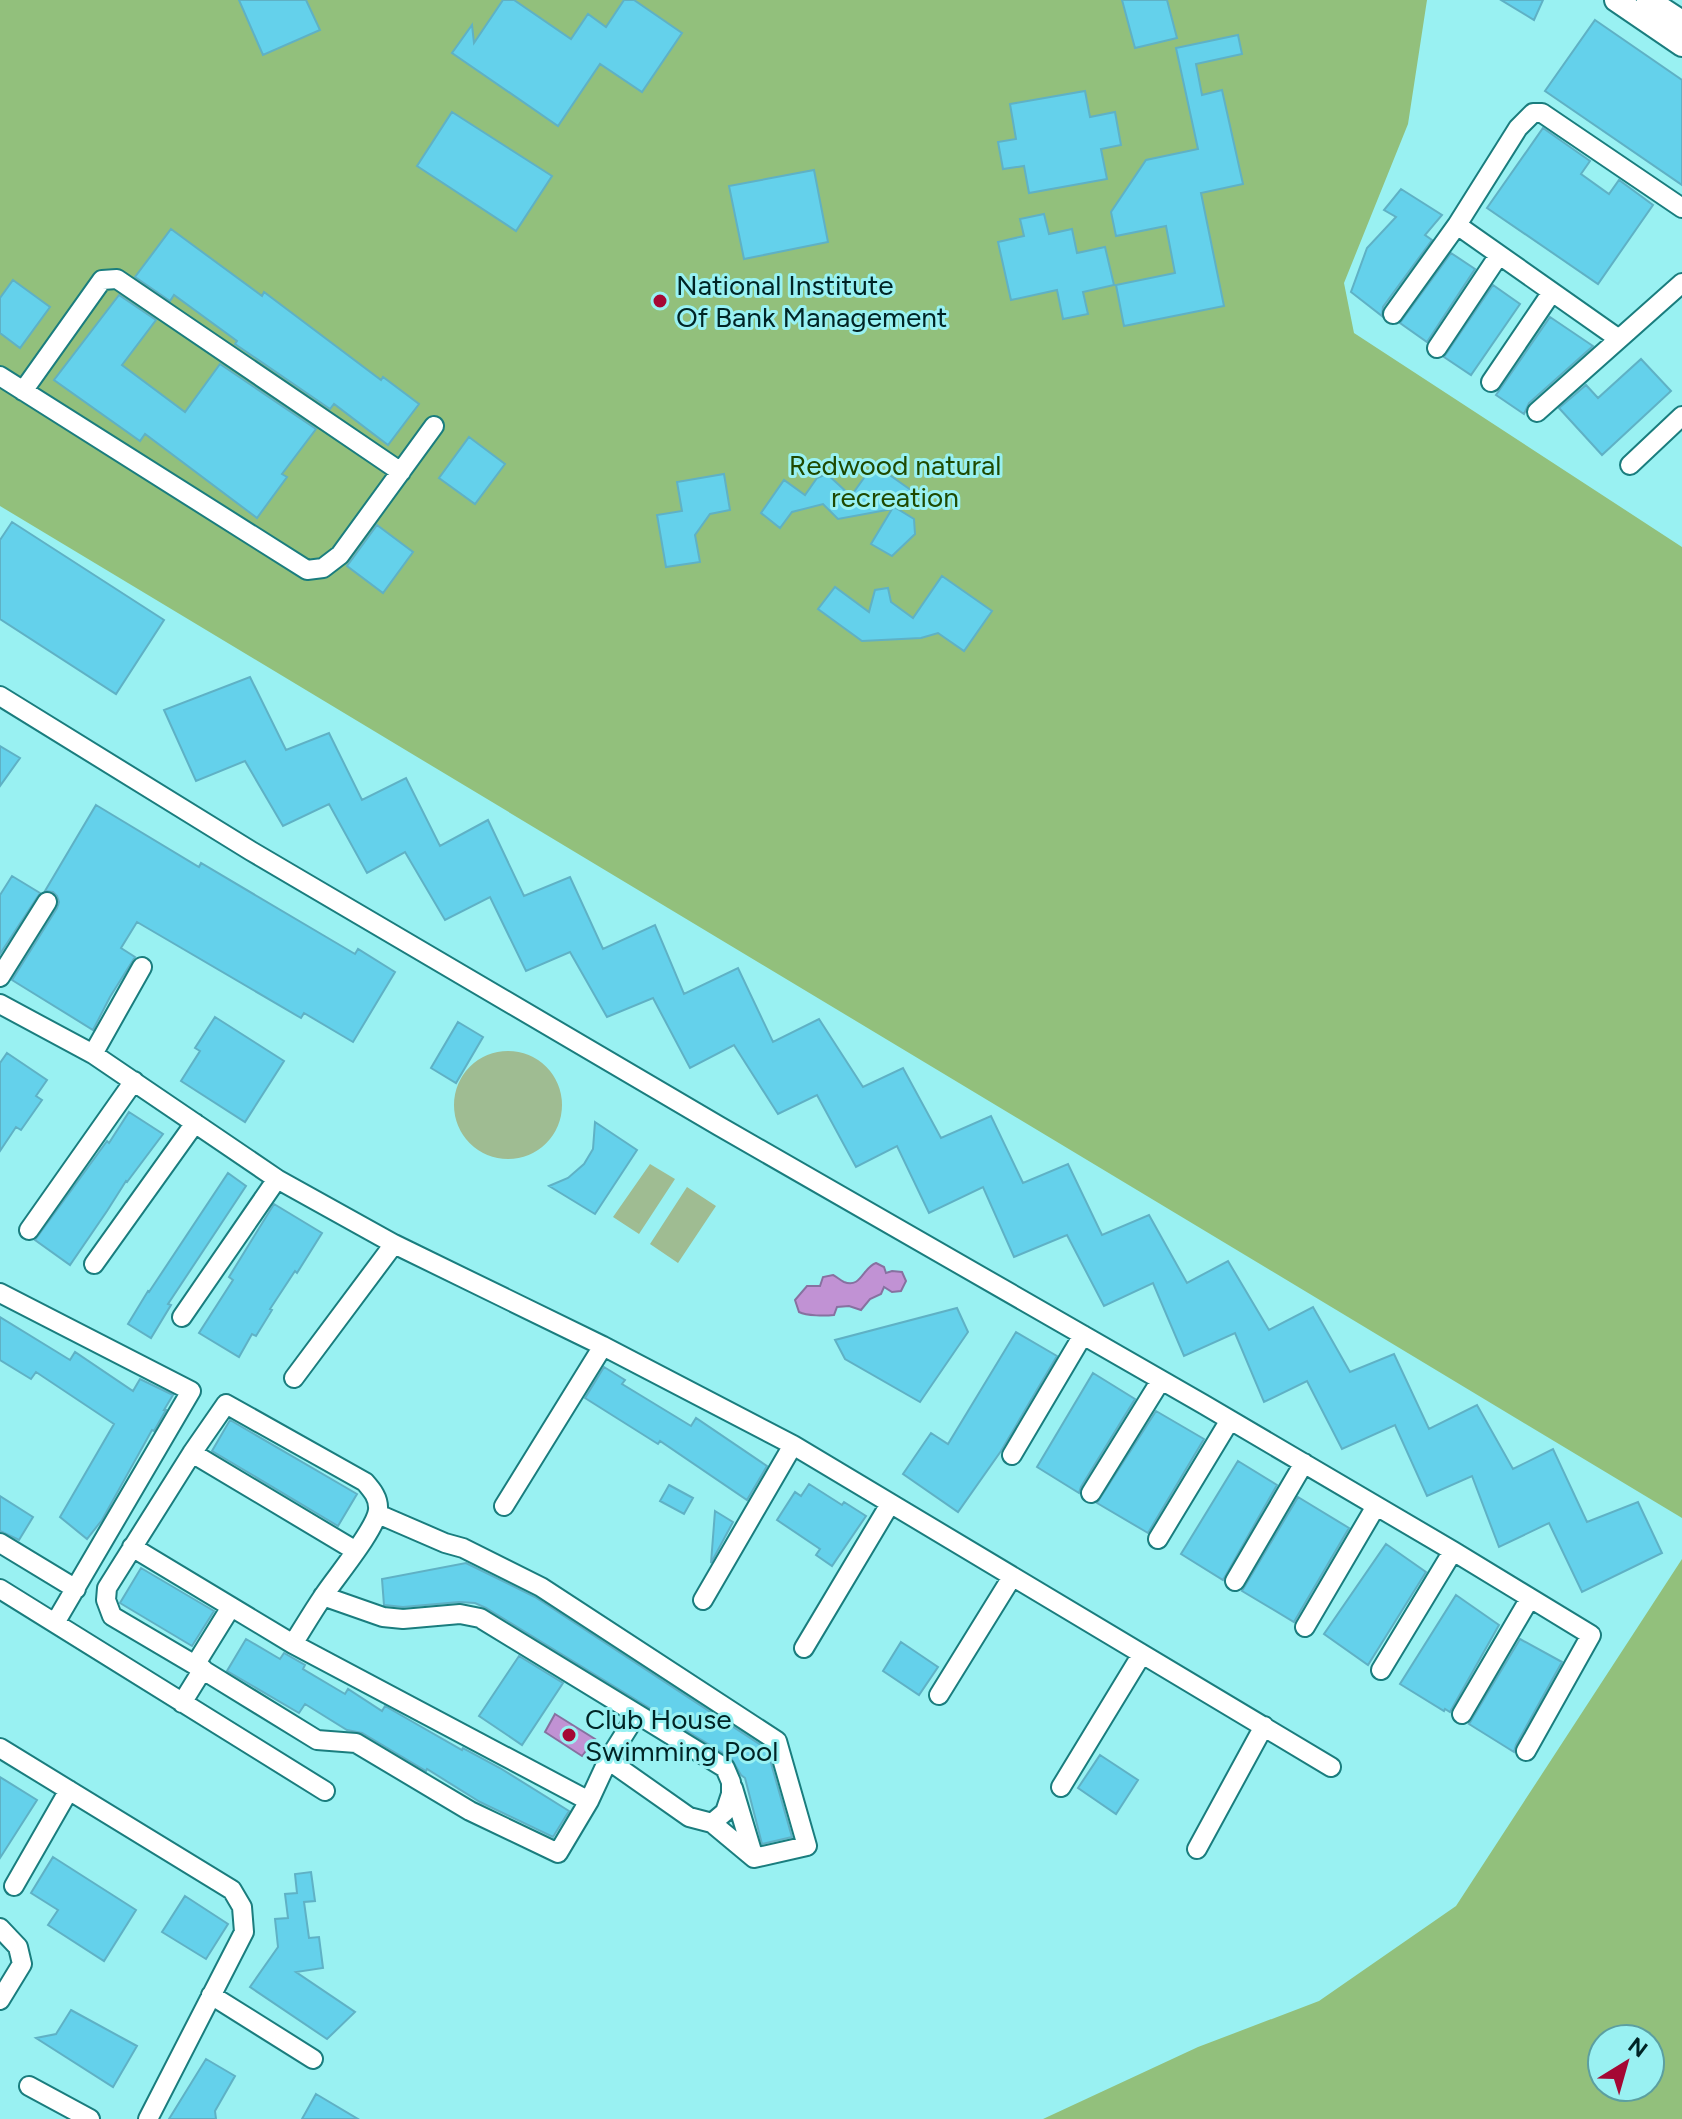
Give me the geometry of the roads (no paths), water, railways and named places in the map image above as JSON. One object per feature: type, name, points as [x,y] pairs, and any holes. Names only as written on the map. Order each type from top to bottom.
[{"type":"street","points":[[1616,0],[1682,45]]},
{"type":"street","points":[[1648,0],[1682,22]]},
{"type":"street","points":[[1393,314],[1457,225],[1518,128],[1533,113],[1542,113],[1682,208]]},
{"type":"street","points":[[1457,225],[1619,339]]},
{"type":"street","points":[[1437,348],[1499,255]]},
{"type":"street","points":[[23,391],[102,280],[117,279],[401,472]]},
{"type":"street","points":[[1537,412],[1682,283]]},
{"type":"street","points":[[1491,382],[1552,292]]},
{"type":"street","points":[[0,376],[307,570],[323,568],[340,555],[434,426]]},
{"type":"street","points":[[1630,465],[1682,416]]},
{"type":"street","points":[[0,696],[251,851],[719,1126],[1304,1463],[1591,1635],[1526,1751]]},
{"type":"street","points":[[0,977],[47,902]]},
{"type":"street","points":[[93,1054],[142,967]]},
{"type":"street","points":[[0,1004],[93,1054],[277,1179],[394,1244],[603,1346],[793,1445],[1331,1767]]},
{"type":"street","points":[[29,1230],[134,1081]]},
{"type":"street","points":[[94,1264],[195,1123]]},
{"type":"street","points":[[182,1317],[277,1179]]},
{"type":"street","points":[[294,1378],[394,1244]]},
{"type":"street","points":[[0,1293],[191,1391],[55,1623]]},
{"type":"street","points":[[1012,1455],[1083,1335]]},
{"type":"street","points":[[504,1506],[603,1346]]},
{"type":"street","points":[[1091,1493],[1161,1380]]},
{"type":"street","points":[[293,1644],[356,1551],[378,1514],[378,1503],[365,1482],[226,1404],[107,1588],[106,1600],[112,1616],[317,1740],[356,1743],[470,1811],[558,1853],[589,1801],[608,1760],[637,1714]]},
{"type":"street","points":[[1158,1539],[1230,1420]]},
{"type":"street","points":[[703,1600],[793,1445]]},
{"type":"street","points":[[192,1453],[356,1551]]},
{"type":"street","points":[[1235,1581],[1304,1463]]},
{"type":"street","points":[[804,1648],[890,1504]]},
{"type":"street","points":[[1305,1627],[1376,1506]]},
{"type":"street","points":[[378,1514],[463,1548],[541,1587],[777,1741],[807,1846],[754,1858]]},
{"type":"street","points":[[0,1543],[76,1589]]},
{"type":"street","points":[[132,1547],[293,1644],[589,1801]]},
{"type":"street","points":[[1381,1670],[1453,1551]]},
{"type":"street","points":[[939,1695],[1012,1577]]},
{"type":"street","points":[[0,1589],[325,1791]]},
{"type":"street","points":[[323,1596],[383,1617],[403,1619],[460,1614],[480,1618],[725,1768],[754,1858]]},
{"type":"street","points":[[1462,1714],[1530,1598]]},
{"type":"street","points":[[182,1703],[231,1607]]},
{"type":"street","points":[[1061,1787],[1142,1654]]},
{"type":"street","points":[[1197,1849],[1264,1726]]},
{"type":"street","points":[[0,1748],[232,1890],[242,1907],[244,1932],[148,2119]]},
{"type":"street","points":[[608,1760],[689,1817],[712,1823],[754,1858]]},
{"type":"street","points":[[712,1823],[725,1812],[731,1783]]},
{"type":"street","points":[[14,1886],[69,1790]]},
{"type":"street","points":[[0,1928],[18,1947],[22,1964],[0,2000]]},
{"type":"street","points":[[211,1995],[313,2059]]},
{"type":"street","points":[[29,2086],[90,2119]]},
{"type":"place","name":"National Institute Of Bank Management","points":[[660,301]]},
{"type":"place","name":"Club House Swimming Pool","points":[[569,1735]]},
{"type":"park label","name":"Redwood natural recreation","points":[[895,481]]}]
